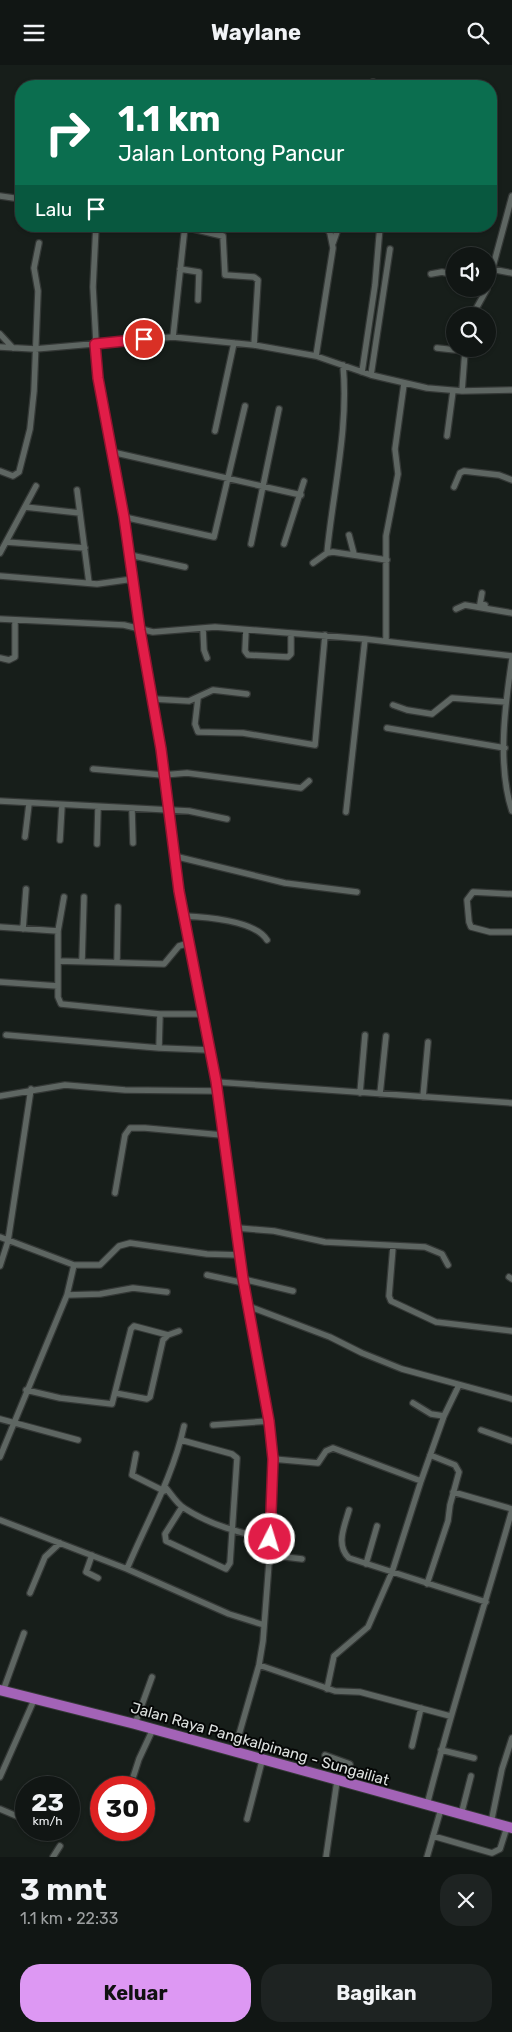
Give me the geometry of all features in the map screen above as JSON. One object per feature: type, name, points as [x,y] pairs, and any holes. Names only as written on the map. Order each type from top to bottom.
[{"type":"highway","name":"Jalan Raya Pangkalpinang - Sungailiat","points":[[1,1691],[135,1724],[262,1761],[509,1827]]},
{"type":"street","points":[[496,252],[512,196]]},
{"type":"street","points":[[0,197],[15,198]]},
{"type":"street","points":[[96,232],[93,287],[98,378],[124,517],[140,630],[153,699],[174,856],[188,943],[216,1081],[243,1281],[269,1421],[273,1459],[269,1555],[259,1665],[234,1752]]},
{"type":"street","points":[[173,337],[184,232]]},
{"type":"street","points":[[206,232],[223,236],[225,275],[254,277],[258,280],[254,345]]},
{"type":"street","points":[[328,232],[333,243]]},
{"type":"street","points":[[316,356],[333,243],[337,232]]},
{"type":"street","points":[[361,372],[375,285],[379,232]]},
{"type":"street","points":[[0,471],[13,476],[17,475],[22,467],[30,429],[34,391],[38,291],[34,268],[38,243]]},
{"type":"street","points":[[371,375],[390,249]]},
{"type":"street","points":[[180,269],[199,272],[198,300]]},
{"type":"street","points":[[496,270],[512,273]]},
{"type":"street","points":[[431,273],[446,273]]},
{"type":"street","points":[[0,334],[13,348]]},
{"type":"street","points":[[0,347],[35,349],[173,337],[254,345],[316,356],[361,372],[404,384],[453,391],[512,390]]},
{"type":"street","points":[[215,431],[234,343]]},
{"type":"street","points":[[437,348],[446,349]]},
{"type":"street","points":[[462,391],[465,357]]},
{"type":"street","points":[[333,552],[346,391],[345,366]]},
{"type":"street","points":[[386,641],[386,536],[398,474],[395,449],[404,384]]},
{"type":"street","points":[[447,436],[453,391]]},
{"type":"street","points":[[124,517],[214,537],[245,406]]},
{"type":"street","points":[[251,544],[279,409]]},
{"type":"street","points":[[112,452],[301,495]]},
{"type":"street","points":[[454,487],[460,473],[464,471],[498,475],[512,480]]},
{"type":"street","points":[[284,544],[304,481]]},
{"type":"street","points":[[0,553],[36,486]]},
{"type":"street","points":[[77,490],[89,583]]},
{"type":"street","points":[[25,507],[80,513]]},
{"type":"street","points":[[349,535],[354,554]]},
{"type":"street","points":[[6,542],[84,548]]},
{"type":"street","points":[[313,563],[333,552],[387,560]]},
{"type":"street","points":[[130,555],[185,567]]},
{"type":"street","points":[[0,576],[89,583],[133,579]]},
{"type":"street","points":[[482,593],[480,604],[512,612]]},
{"type":"street","points":[[456,609],[465,605],[512,612]]},
{"type":"street","points":[[0,619],[124,625],[153,632],[215,627],[246,629],[386,641],[512,657],[505,748],[508,797],[512,811]]},
{"type":"street","points":[[0,659],[9,660],[15,657],[15,621]]},
{"type":"street","points":[[203,629],[204,650],[207,658]]},
{"type":"street","points":[[246,629],[245,651],[248,655],[288,657],[290,654],[291,633]]},
{"type":"street","points":[[198,698],[195,725],[198,732],[243,733],[315,745],[328,636]]},
{"type":"street","points":[[346,812],[365,639]]},
{"type":"street","points":[[153,699],[189,701],[198,698],[205,692],[213,690],[247,694]]},
{"type":"street","points":[[393,705],[407,710],[432,714],[452,698],[508,698]]},
{"type":"street","points":[[387,728],[505,748]]},
{"type":"street","points":[[93,769],[164,775],[188,773],[301,788],[309,781]]},
{"type":"street","points":[[0,801],[168,812],[189,811],[227,819]]},
{"type":"street","points":[[25,837],[29,804]]},
{"type":"street","points":[[60,840],[62,805]]},
{"type":"street","points":[[97,844],[98,808]]},
{"type":"street","points":[[132,810],[133,843]]},
{"type":"street","points":[[174,856],[285,883],[357,892]]},
{"type":"street","points":[[23,929],[26,889]]},
{"type":"street","points":[[512,894],[473,892],[467,899],[471,927],[490,932],[512,932]]},
{"type":"street","points":[[64,897],[58,931],[58,997],[61,1004],[160,1014],[203,1014]]},
{"type":"street","points":[[82,961],[84,897]]},
{"type":"street","points":[[116,962],[118,907]]},
{"type":"street","points":[[184,916],[243,925],[259,930],[267,940]]},
{"type":"street","points":[[0,927],[58,931]]},
{"type":"street","points":[[58,961],[164,964],[179,946],[188,943]]},
{"type":"street","points":[[0,982],[58,987]]},
{"type":"street","points":[[159,1048],[160,1014]]},
{"type":"street","points":[[6,1035],[159,1048],[209,1050]]},
{"type":"street","points":[[360,1093],[365,1035]]},
{"type":"street","points":[[380,1094],[386,1036]]},
{"type":"street","points":[[423,1097],[428,1042]]},
{"type":"street","points":[[216,1081],[293,1089],[512,1103]]},
{"type":"street","points":[[0,1096],[31,1089],[65,1085],[125,1090],[217,1091]]},
{"type":"street","points":[[0,1265],[8,1241],[31,1089]]},
{"type":"street","points":[[115,1193],[126,1135],[130,1129],[145,1128],[222,1135]]},
{"type":"street","points":[[237,1228],[274,1231],[325,1242],[393,1247],[425,1247],[437,1251],[448,1265]]},
{"type":"street","points":[[0,1237],[74,1265],[100,1265],[119,1247],[130,1243],[207,1254],[240,1255]]},
{"type":"street","points":[[393,1247],[389,1295],[392,1301],[436,1322],[512,1331]]},
{"type":"street","points":[[0,1457],[26,1390],[67,1295],[74,1265]]},
{"type":"street","points":[[206,1275],[292,1291]]},
{"type":"street","points":[[67,1295],[100,1294],[134,1288],[167,1292]]},
{"type":"street","points":[[248,1306],[330,1337],[362,1353],[402,1369],[512,1399]]},
{"type":"street","points":[[26,1390],[60,1398],[108,1405],[113,1404],[131,1329],[134,1326],[168,1335],[179,1331]]},
{"type":"street","points":[[115,1393],[147,1399],[150,1397],[161,1345],[168,1335]]},
{"type":"street","points":[[327,1689],[334,1656],[368,1627],[392,1572],[430,1455],[444,1416],[459,1385]]},
{"type":"street","points":[[413,1403],[431,1414],[444,1416]]},
{"type":"street","points":[[0,1419],[12,1424],[78,1440]]},
{"type":"street","points":[[213,1425],[269,1421]]},
{"type":"street","points":[[127,1569],[165,1489],[184,1426]]},
{"type":"street","points":[[481,1430],[512,1441]]},
{"type":"street","points":[[181,1440],[237,1458],[230,1530],[230,1563],[228,1567],[224,1569],[166,1541],[165,1533],[182,1507]]},
{"type":"street","points":[[273,1459],[318,1463],[326,1451],[333,1448],[421,1481]]},
{"type":"street","points":[[136,1454],[132,1475],[165,1489],[182,1507],[230,1530],[270,1539]]},
{"type":"street","points":[[427,1584],[448,1521],[459,1469],[430,1455]]},
{"type":"street","points":[[427,1805],[450,1716],[486,1602],[512,1510],[453,1492]]},
{"type":"street","points":[[349,1510],[341,1541],[342,1547],[349,1558],[486,1602]]},
{"type":"street","points":[[0,1520],[127,1569],[229,1614],[264,1625]]},
{"type":"street","points":[[366,1564],[377,1526]]},
{"type":"street","points":[[30,1593],[45,1557],[60,1543]]},
{"type":"street","points":[[92,1555],[86,1572],[98,1578]]},
{"type":"street","points":[[269,1555],[302,1559]]},
{"type":"street","points":[[1,1691],[24,1633]]},
{"type":"street","points":[[259,1665],[327,1689],[360,1691],[450,1716]]},
{"type":"street","points":[[135,1724],[152,1677]]},
{"type":"street","points":[[0,1777],[34,1700]]},
{"type":"street","points":[[412,1746],[421,1708]]},
{"type":"street","points":[[133,1776],[138,1759],[153,1729]]},
{"type":"street","points":[[491,1823],[502,1769],[512,1738]]},
{"type":"street","points":[[441,1750],[474,1758]]},
{"type":"street","points":[[325,1755],[350,1764],[352,1785]]},
{"type":"street","points":[[247,1819],[262,1761]]},
{"type":"street","points":[[461,1815],[471,1776]]},
{"type":"street","points":[[326,1857],[337,1781]]},
{"type":"street","points":[[0,1809],[15,1816]]},
{"type":"street","points":[[427,1857],[441,1809]]},
{"type":"street","points":[[433,1836],[492,1853],[500,1849],[509,1827]]},
{"type":"street","points":[[53,1857],[60,1846]]},
{"type":"route","points":[[144,339],[95,344],[98,378],[124,517],[140,630],[161,749],[179,891],[216,1081],[243,1279],[269,1421],[273,1459],[270,1539]]}]
